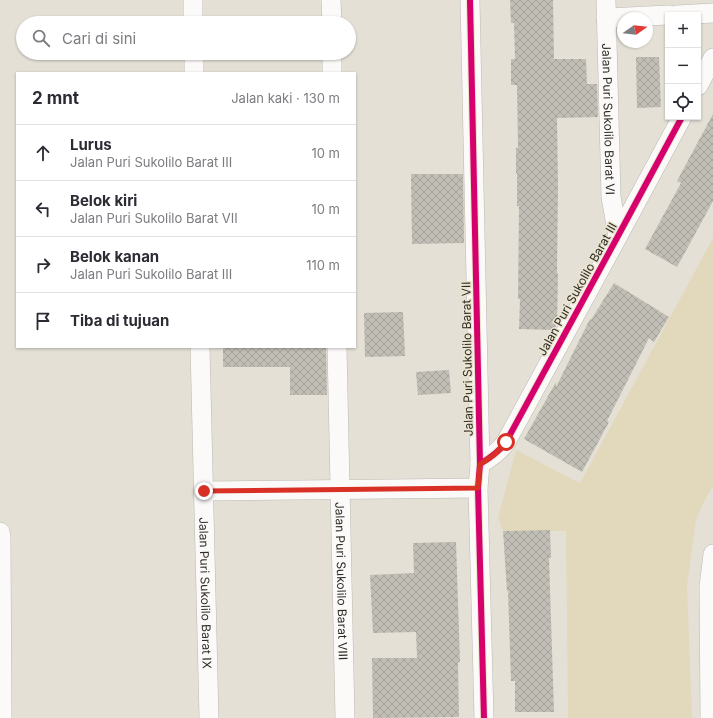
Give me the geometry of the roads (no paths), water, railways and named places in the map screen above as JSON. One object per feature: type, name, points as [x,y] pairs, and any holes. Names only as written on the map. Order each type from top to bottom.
[{"type":"street","points":[[192,0],[193,16]]},
{"type":"street","points":[[331,0],[332,16]]},
{"type":"street","name":"Jalan Puri Sukolilo Barat VII","points":[[470,0],[480,464],[478,488],[484,718]]},
{"type":"street","points":[[606,9],[665,15]]},
{"type":"street","name":"Jalan Puri Sukolilo Barat VI","points":[[606,9],[611,197],[618,236]]},
{"type":"street","points":[[701,14],[713,13]]},
{"type":"street","points":[[699,84],[713,58]]},
{"type":"street","points":[[194,60],[194,72]]},
{"type":"street","points":[[332,60],[332,72]]},
{"type":"street","name":"Jalan Puri Sukolilo Barat III","points":[[480,464],[494,455],[506,442],[680,120]]},
{"type":"street","name":"Jalan Puri Sukolilo Barat IX","points":[[200,348],[209,718]]},
{"type":"street","name":"Jalan Puri Sukolilo Barat VIII","points":[[337,348],[345,718]]},
{"type":"street","points":[[204,491],[478,488]]},
{"type":"street","points":[[0,532],[2,545],[2,718]]},
{"type":"street","points":[[710,718],[709,587],[713,554]]}]
